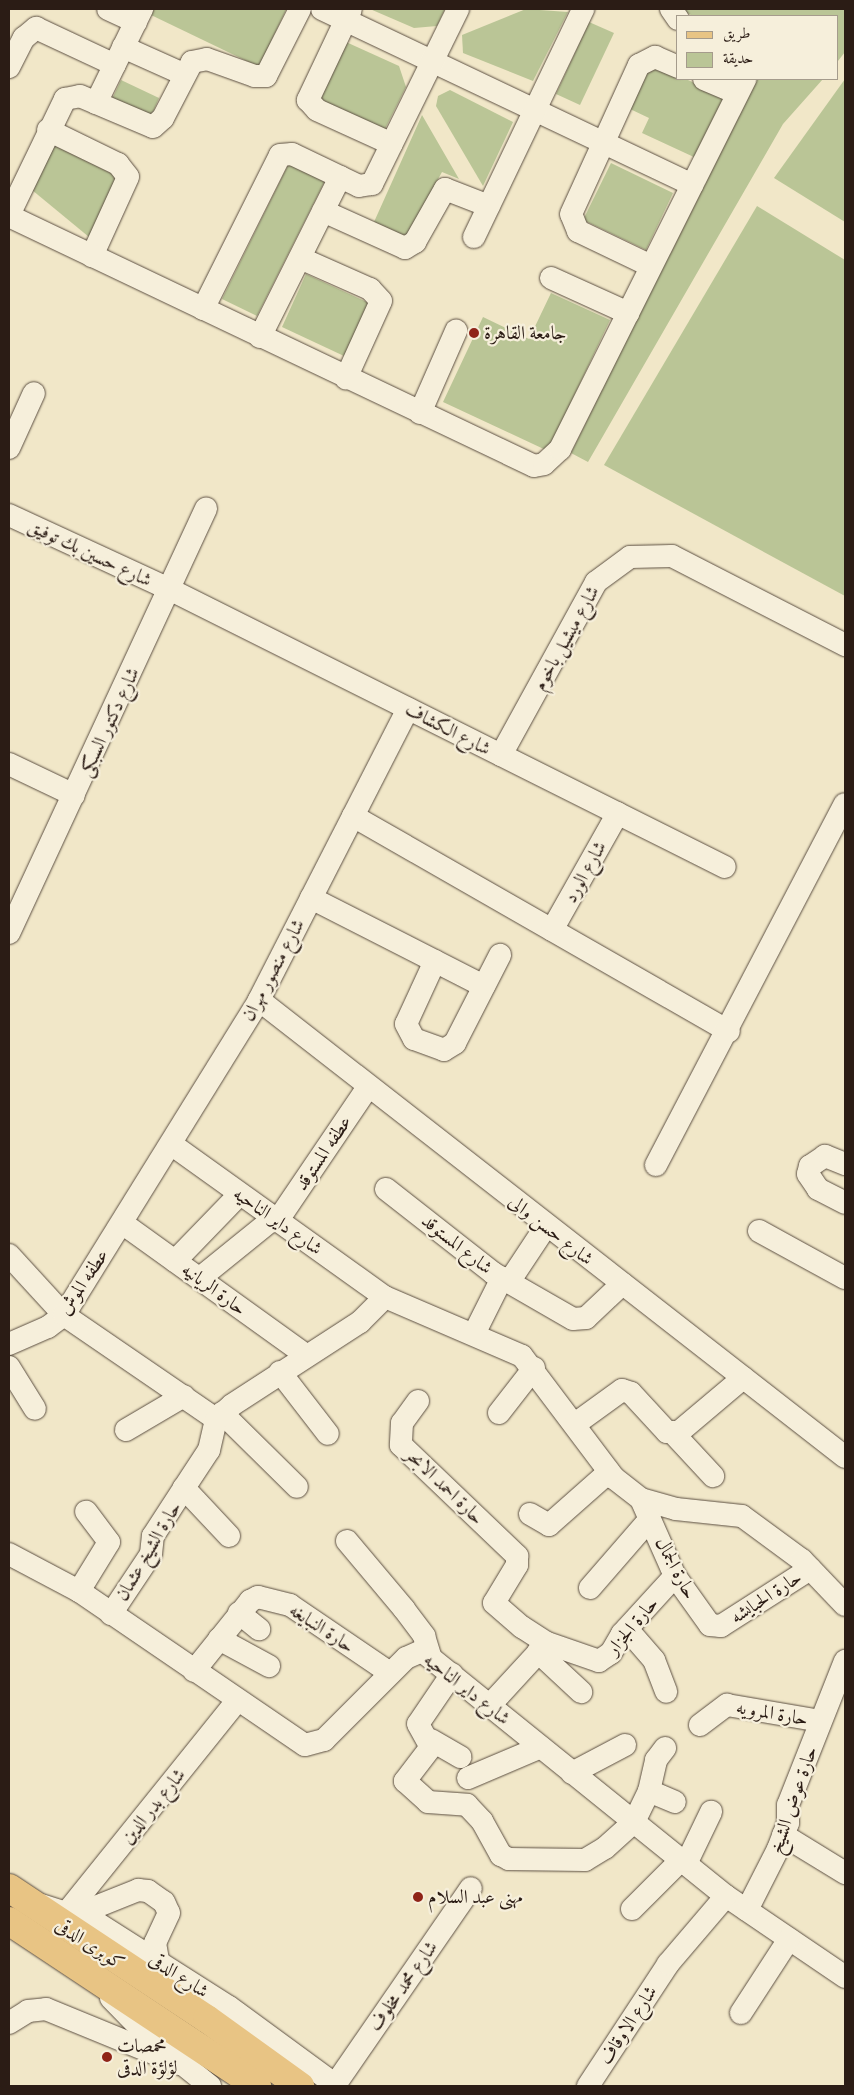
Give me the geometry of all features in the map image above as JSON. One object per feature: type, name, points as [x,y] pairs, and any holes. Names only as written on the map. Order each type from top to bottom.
[{"type":"main road","name":"كوبرى الدقى","points":[[19,1896],[198,2028],[257,2086]]},
{"type":"main road","points":[[9,1921],[88,1973]]},
{"type":"main road","name":"كوبرى الدقى","points":[[88,1973],[198,2028],[300,2086]]},
{"type":"street","points":[[96,103],[139,15],[108,9]]},
{"type":"street","points":[[300,9],[266,76],[255,76],[207,59],[192,62],[183,74],[163,118],[154,127],[80,96],[65,99],[48,130],[9,216],[523,463],[544,464],[560,449],[741,86],[709,80]]},
{"type":"street","points":[[322,9],[348,14],[433,62],[692,185]]},
{"type":"street","points":[[203,309],[280,155],[292,154],[359,186],[372,184],[458,9]]},
{"type":"street","points":[[474,237],[583,9]]},
{"type":"street","points":[[348,14],[308,100],[317,110],[392,144]]},
{"type":"street","points":[[9,67],[24,38],[36,28],[119,56],[183,74]]},
{"type":"street","points":[[651,266],[578,231],[570,221],[603,143],[643,60],[655,57],[676,66]]},
{"type":"street","points":[[48,130],[118,164],[128,177],[92,256]]},
{"type":"street","points":[[260,337],[340,177]]},
{"type":"street","points":[[323,211],[405,248],[415,242],[445,190],[489,206]]},
{"type":"street","points":[[300,258],[370,289],[381,301],[346,378]]},
{"type":"street","points":[[551,278],[628,313]]},
{"type":"street","points":[[420,413],[456,331]]},
{"type":"street","points":[[9,448],[34,393]]},
{"type":"street","name":"شارع دكتور السبكى","points":[[9,933],[171,590],[206,509]]},
{"type":"street","name":"شارع حسين بك توفيق","points":[[9,515],[171,590]]},
{"type":"street","name":"شارع ميشيل باخوم","points":[[501,755],[596,582],[630,557],[672,556],[845,645]]},
{"type":"street","name":"شارع الكشاف","points":[[171,590],[725,866]]},
{"type":"street","name":"شارع منصور مهران","points":[[122,1223],[260,1000],[408,709]]},
{"type":"street","points":[[9,764],[74,795]]},
{"type":"street","points":[[656,1165],[729,1031],[845,804]]},
{"type":"street","name":"شارع الورد","points":[[552,930],[618,813]]},
{"type":"street","points":[[353,816],[729,1031]]},
{"type":"street","points":[[311,898],[484,986]]},
{"type":"street","points":[[435,961],[406,1024],[408,1033],[421,1043],[436,1050],[450,1048],[500,955]]},
{"type":"street","name":"شارع حسن والى","points":[[260,1000],[368,1087],[845,1457]]},
{"type":"street","name":"عطفه المستوقد","points":[[200,1278],[276,1219],[368,1087]]},
{"type":"street","name":"شارع داير الناحيه","points":[[171,1144],[384,1297],[504,1345],[534,1368],[609,1472],[641,1499],[676,1509],[742,1516],[810,1569],[845,1606]]},
{"type":"street","points":[[845,1164],[825,1156],[810,1166],[808,1174],[818,1190],[845,1203]]},
{"type":"street","name":"شارع المستوقد","points":[[386,1189],[506,1280],[474,1334]]},
{"type":"street","points":[[175,1261],[240,1194]]},
{"type":"street","name":"حارة الريانيه","points":[[122,1223],[306,1355]]},
{"type":"street","name":"عطفه الموش","points":[[9,1344],[48,1327],[64,1315],[122,1223]]},
{"type":"street","points":[[546,1226],[506,1280],[578,1320],[622,1284]]},
{"type":"street","points":[[759,1231],[845,1278]]},
{"type":"street","points":[[9,1256],[64,1315],[184,1396],[219,1416],[296,1487]]},
{"type":"street","points":[[229,1536],[184,1488],[209,1450],[219,1416],[280,1372],[360,1322],[384,1297]]},
{"type":"street","points":[[9,1367],[35,1409]]},
{"type":"street","points":[[499,1413],[534,1368]]},
{"type":"street","points":[[280,1372],[328,1434]]},
{"type":"street","points":[[673,1434],[743,1378]]},
{"type":"street","points":[[575,1424],[622,1390],[673,1434],[713,1476]]},
{"type":"street","points":[[126,1430],[184,1396]]},
{"type":"street","name":"حارة احمد الابحر","points":[[418,1401],[402,1423],[401,1445],[514,1552],[517,1564]]},
{"type":"street","points":[[530,1514],[549,1525],[609,1472]]},
{"type":"street","name":"حارة الشيخ عثمان","points":[[112,1614],[151,1554],[153,1536],[184,1488]]},
{"type":"street","name":"حارة الجمال","points":[[641,1499],[675,1576],[710,1625],[721,1626]]},
{"type":"street","points":[[78,1591],[109,1542],[86,1512]]},
{"type":"street","points":[[590,1588],[650,1519]]},
{"type":"street","points":[[347,1541],[424,1636],[430,1656]]},
{"type":"street","name":"شارع داير الناحيه","points":[[9,1554],[78,1591],[298,1742],[313,1746],[324,1740],[390,1673],[414,1652],[430,1656],[726,1896],[845,1977]]},
{"type":"street","name":"حارة الجزار","points":[[517,1564],[494,1603],[542,1648],[599,1661],[611,1653],[627,1628],[675,1576]]},
{"type":"street","name":"حارة الحبايشه","points":[[721,1626],[810,1569]]},
{"type":"street","name":"حارة النبايغه","points":[[244,1607],[258,1597],[290,1605],[390,1673]]},
{"type":"street","points":[[194,1671],[244,1607],[259,1629]]},
{"type":"street","points":[[627,1628],[654,1660],[666,1692]]},
{"type":"street","points":[[219,1639],[269,1666]]},
{"type":"street","points":[[490,1705],[542,1648],[581,1692]]},
{"type":"street","name":"حارة عوض الشيخ","points":[[747,1910],[783,1835],[788,1805],[845,1661]]},
{"type":"street","points":[[452,1674],[418,1724],[431,1740],[460,1757]]},
{"type":"street","name":"شارع بدر الدين","points":[[73,1913],[237,1701]]},
{"type":"street","name":"حارة المرويه","points":[[700,1725],[727,1705],[821,1721]]},
{"type":"street","points":[[431,1740],[428,1751],[404,1777],[406,1783],[428,1802],[467,1805],[495,1843],[501,1855],[510,1859],[585,1860],[634,1822],[649,1791],[656,1760],[665,1748]]},
{"type":"street","points":[[572,1773],[625,1745]]},
{"type":"street","points":[[468,1778],[541,1747]]},
{"type":"street","points":[[649,1791],[675,1802]]},
{"type":"street","points":[[632,1909],[683,1862],[711,1812]]},
{"type":"street","points":[[783,1835],[845,1873]]},
{"type":"street","name":"شارع محمد مخلوف","points":[[336,2086],[471,1888]]},
{"type":"street","points":[[73,1913],[138,1890],[148,1891],[164,1902],[169,1913],[154,1942],[158,1960]]},
{"type":"street","name":"شارع الدقى","points":[[19,1896],[73,1913],[158,1960],[336,2086]]},
{"type":"street","name":"شارع الاوقاف","points":[[588,2086],[668,1964],[726,1896]]},
{"type":"street","points":[[741,2014],[789,1939]]},
{"type":"street","points":[[88,1973],[180,2064],[210,2086]]},
{"type":"street","points":[[9,2023],[28,2011],[46,2009],[180,2064]]},
{"type":"green space","points":[[154,9],[286,10],[259,67],[151,15]]},
{"type":"green space","points":[[370,9],[445,9],[437,26],[414,28]]},
{"type":"green space","points":[[526,9],[568,12],[533,81],[463,53],[462,35]]},
{"type":"green space","points":[[845,9],[845,52],[839,60],[839,15],[691,15],[681,10]]},
{"type":"green space","points":[[589,22],[614,33],[580,105],[556,94]]},
{"type":"green space","points":[[346,42],[399,66],[406,87],[383,133],[318,102]]},
{"type":"green space","points":[[651,63],[676,74],[676,80],[688,80],[725,97],[696,158],[642,133],[649,118],[630,109]]},
{"type":"green space","points":[[845,79],[845,222],[774,178]]},
{"type":"green space","points":[[121,80],[159,98],[151,117],[112,99]]},
{"type":"green space","points":[[753,80],[822,80],[783,124],[588,462],[571,453]]},
{"type":"green space","points":[[450,90],[513,122],[483,186],[436,106],[438,96]]},
{"type":"green space","points":[[422,115],[459,179],[442,172],[406,237],[374,222]]},
{"type":"green space","points":[[54,145],[119,177],[89,237],[32,190]]},
{"type":"green space","points":[[289,163],[325,181],[257,316],[222,299]]},
{"type":"green space","points":[[611,163],[673,193],[646,250],[583,220]]},
{"type":"green space","points":[[757,206],[845,260],[845,596],[604,465]]},
{"type":"green space","points":[[306,274],[369,303],[344,356],[282,327]]},
{"type":"green space","points":[[551,293],[610,320],[548,451],[443,402],[483,317],[529,339]]},
{"type":"place","name":"جامعة القاهرة","points":[[474,333]]},
{"type":"place","name":"مهنى عبد السلام","points":[[418,1897]]},
{"type":"place","name":"محمصات لؤلؤة الدقى","points":[[107,2057]]}]
